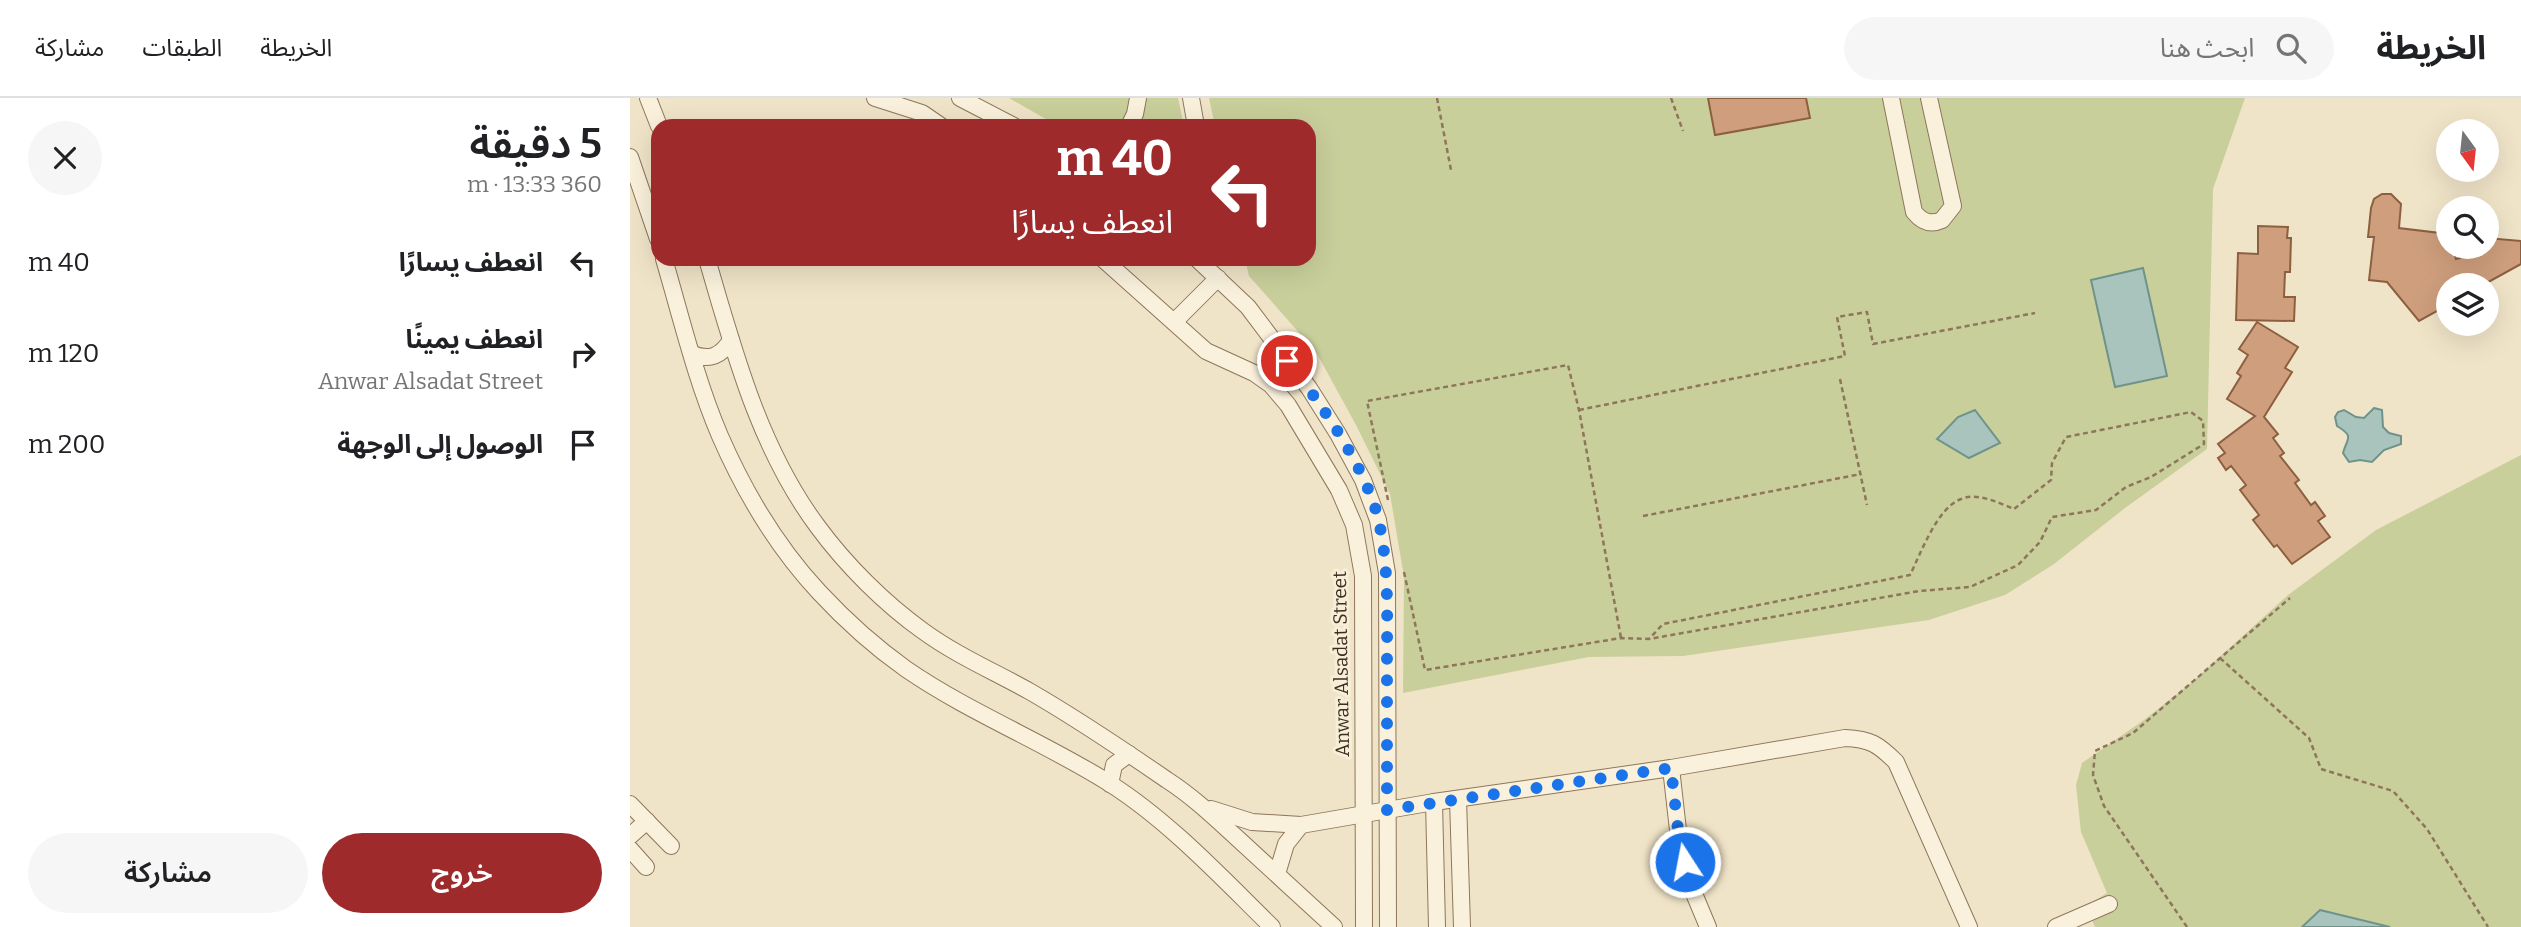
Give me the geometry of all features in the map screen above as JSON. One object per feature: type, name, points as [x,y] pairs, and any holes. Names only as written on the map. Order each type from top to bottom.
[{"type":"street","points":[[648,98],[656,119]]},
{"type":"street","points":[[876,98],[922,113],[931,119]]},
{"type":"street","points":[[960,98],[1000,119]]},
{"type":"street","points":[[1132,119],[1138,98]]},
{"type":"street","points":[[1191,98],[1195,119]]},
{"type":"street","points":[[1891,98],[1914,212],[1924,221],[1931,223],[1942,220],[1952,206],[1929,98]]},
{"type":"street","points":[[630,157],[651,218]]},
{"type":"street","points":[[666,266],[719,435],[747,490],[779,542],[818,591],[863,635],[906,669],[1110,784],[1206,861],[1272,927]]},
{"type":"street","points":[[709,266],[731,340],[780,469],[818,527],[852,567],[885,600],[923,631],[1029,691],[1129,754],[1200,805],[1334,927]]},
{"type":"street","name":"Anwar Alsadat Street","points":[[1111,266],[1206,351],[1254,373],[1271,385],[1315,446],[1354,525],[1363,576],[1364,927]]},
{"type":"street","points":[[1205,266],[1248,307],[1309,388],[1363,480],[1378,520],[1387,573],[1388,927]]},
{"type":"street","points":[[1174,322],[1218,278]]},
{"type":"street","points":[[692,354],[712,357],[720,354],[731,340]]},
{"type":"street","points":[[1200,805],[1252,822],[1301,825],[1434,802],[1671,768],[1844,738],[1867,739],[1883,749],[1896,762],[1969,927]]},
{"type":"street","points":[[1110,784],[1114,765],[1129,754]]},
{"type":"street","points":[[1671,768],[1682,850],[1690,884],[1708,927]]},
{"type":"street","points":[[1458,799],[1462,927]]},
{"type":"street","points":[[1434,802],[1437,927]]},
{"type":"street","points":[[630,804],[671,846]]},
{"type":"street","points":[[630,836],[646,821]]},
{"type":"street","points":[[1277,874],[1286,844],[1301,825]]},
{"type":"street","points":[[630,849],[646,867]]},
{"type":"street","points":[[2056,927],[2109,904]]},
{"type":"path","points":[[1437,98],[1451,170]]},
{"type":"path","points":[[1671,98],[1683,131]]},
{"type":"path","points":[[1579,410],[1845,356],[1837,317],[1867,312],[1873,344],[2035,313]]},
{"type":"path","points":[[1390,509],[1367,401],[1568,365],[1579,410],[1621,638]]},
{"type":"path","points":[[1840,379],[1867,505]]},
{"type":"path","points":[[1402,562],[1424,670],[1621,638],[1648,639],[1919,591],[1970,587],[2018,565],[2040,542],[2052,517],[2096,510],[2126,487],[2151,477],[2204,444],[2203,421],[2191,412],[2066,437],[2052,463],[2051,480],[2014,509],[1986,498],[1962,498],[1942,512],[1910,575],[1663,624],[1648,639]]},
{"type":"path","points":[[1643,516],[1861,474]]},
{"type":"path","points":[[2187,927],[2104,806],[2093,775],[2095,751],[2133,733],[2290,598]]},
{"type":"path","points":[[2220,658],[2308,738],[2321,769],[2393,791],[2427,829],[2488,927]]},
{"type":"green space","points":[[1009,98],[1178,98],[1182,119],[1046,119]]},
{"type":"green space","points":[[1209,98],[2245,98],[2213,189],[2207,449],[2125,508],[2054,564],[2005,595],[1929,620],[1683,656],[1589,657],[1403,693],[1404,577],[1390,494],[1316,352],[1249,276],[1247,266],[1316,266],[1316,119],[1214,119]]},
{"type":"green space","points":[[2521,455],[2521,927],[2095,927],[2086,906],[2107,893],[2081,832],[2076,785],[2082,763],[2191,683],[2288,595],[2376,530]]},
{"type":"water","points":[[2143,268],[2167,376],[2115,387],[2091,280]]},
{"type":"water","points":[[2374,408],[2382,410],[2383,427],[2389,433],[2401,436],[2401,444],[2384,450],[2372,462],[2349,462],[2343,453],[2348,435],[2337,426],[2335,417],[2338,412],[2344,410],[2364,418]]},
{"type":"water","points":[[1975,410],[2000,443],[1969,458],[1937,439],[1958,417]]},
{"type":"water","points":[[2320,910],[2390,927],[2302,927]]},
{"type":"building","points":[[1708,98],[1806,98],[1810,118],[1715,135]]},
{"type":"building","points":[[2382,194],[2391,194],[2401,204],[2399,228],[2436,233],[2436,259],[2499,259],[2499,239],[2521,241],[2521,264],[2499,276],[2499,273],[2436,273],[2436,312],[2419,321],[2387,282],[2369,280],[2374,237],[2368,237],[2374,199]]},
{"type":"building","points":[[2258,226],[2288,227],[2287,238],[2291,238],[2290,272],[2285,272],[2284,297],[2295,297],[2294,321],[2236,320],[2238,253],[2258,254]]},
{"type":"building","points":[[2257,322],[2298,347],[2285,368],[2292,372],[2264,417],[2278,434],[2273,438],[2284,453],[2280,456],[2299,480],[2295,483],[2311,505],[2315,502],[2325,516],[2318,521],[2330,537],[2292,564],[2277,545],[2274,547],[2253,520],[2259,515],[2240,490],[2246,485],[2231,466],[2226,470],[2218,458],[2225,453],[2218,444],[2255,416],[2227,399],[2241,376],[2237,373],[2248,355],[2239,349]]},
{"type":"route","points":[[1287,361],[1309,388],[1338,434],[1363,480],[1378,520],[1387,573],[1387,810],[1671,768],[1679,839],[1685,862]]}]
